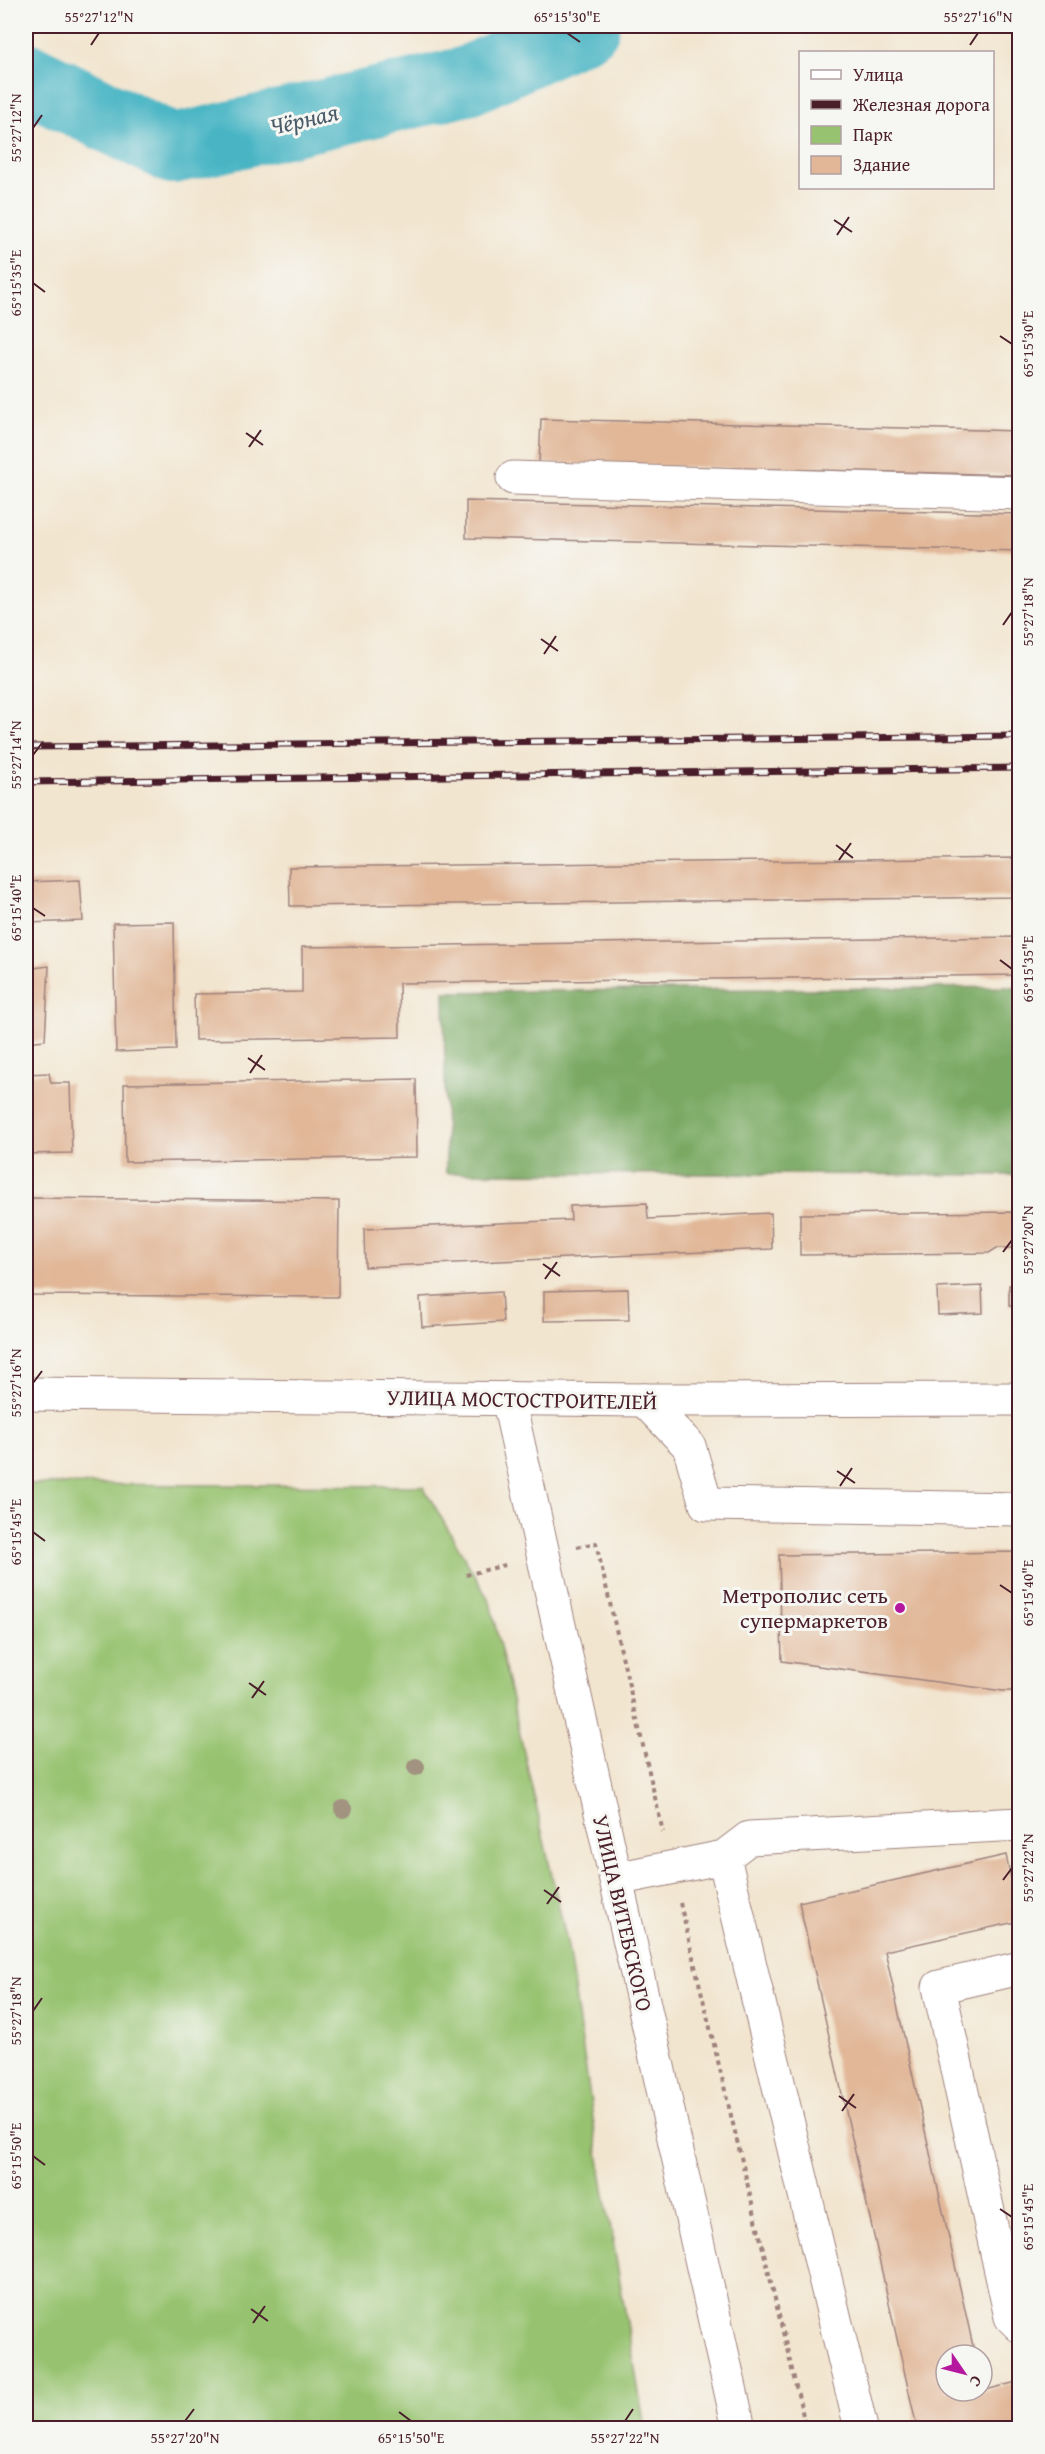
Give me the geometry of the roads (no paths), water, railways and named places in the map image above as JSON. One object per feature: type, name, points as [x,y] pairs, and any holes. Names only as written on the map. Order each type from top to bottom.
[{"type":"street","points":[[513,478],[1020,494]]},
{"type":"street","name":"УЛИЦА МОСТОСТРОИТЕЛЕЙ","points":[[26,1394],[644,1400],[1020,1399]]},
{"type":"street","name":"УЛИЦА ВИТЕБСКОГО","points":[[508,1398],[738,2428]]},
{"type":"street","points":[[644,1400],[689,1446],[706,1504],[1020,1509]]},
{"type":"street","points":[[616,1879],[724,1857],[749,1838],[1020,1824]]},
{"type":"street","points":[[724,1857],[861,2428]]},
{"type":"street","points":[[1020,1968],[939,1988],[1011,2318],[1020,2326]]},
{"type":"waterway","name":"Чёрная","points":[[26,77],[173,149],[467,81],[585,26]]},
{"type":"railway","points":[[26,747],[1020,736]]},
{"type":"railway","points":[[26,782],[1020,768]]},
{"type":"place","name":"Метрополис cеть супермаркетов","points":[[900,1608]]}]
